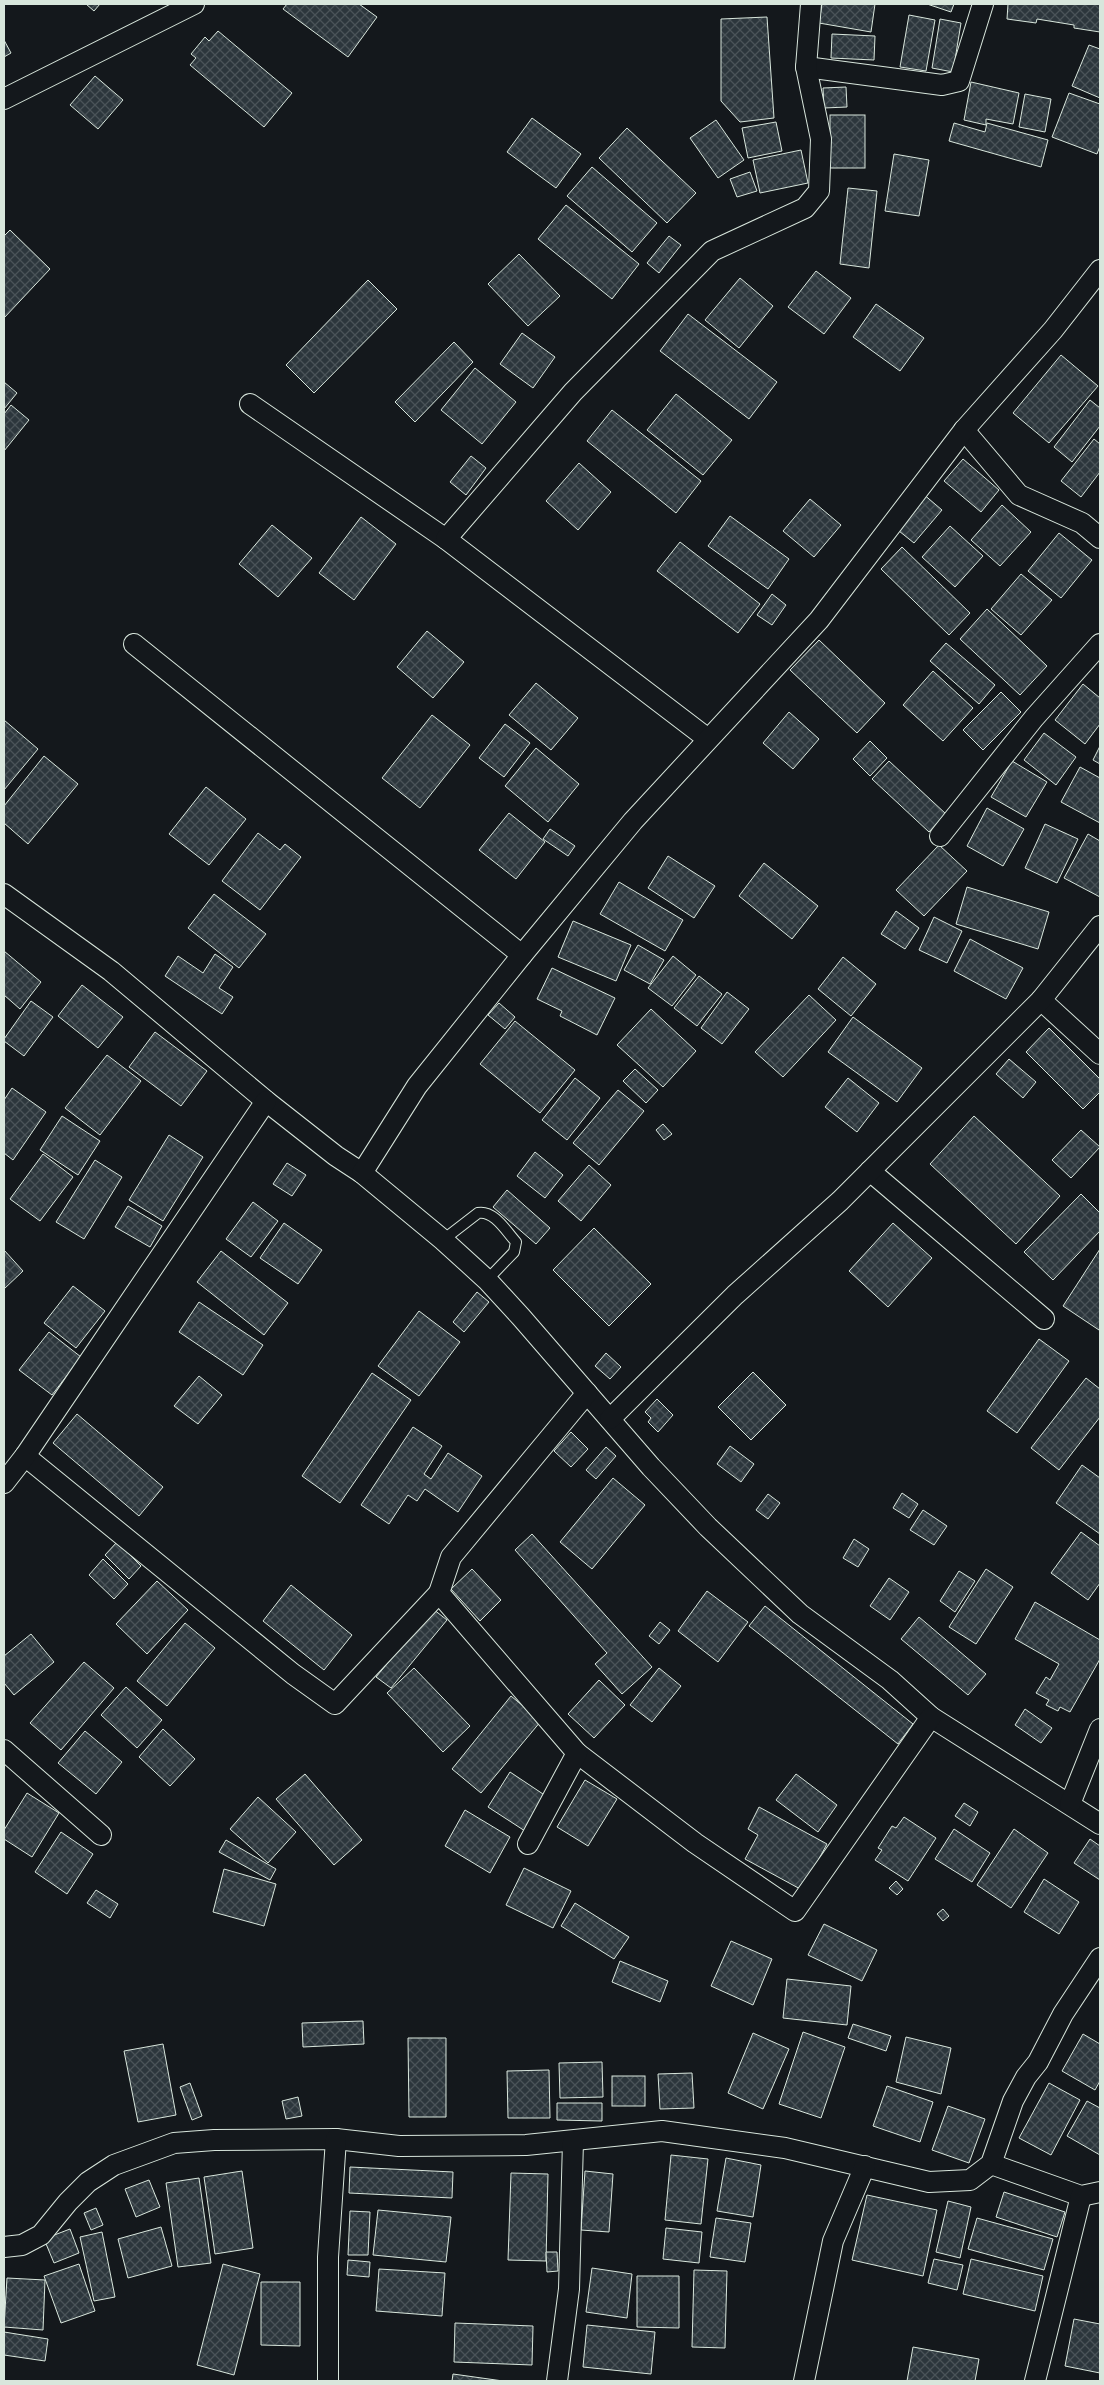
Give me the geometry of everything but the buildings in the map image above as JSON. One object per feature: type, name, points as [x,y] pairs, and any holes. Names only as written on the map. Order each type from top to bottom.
[{"type":"street","points":[[4,99],[194,4]]},
{"type":"street","points":[[446,539],[573,392],[712,251],[805,208],[819,191],[821,139],[806,67],[811,4]]},
{"type":"street","points":[[806,67],[942,85],[959,81],[984,4]]},
{"type":"street","points":[[362,1173],[417,1086],[522,955],[634,821],[820,620],[964,430],[1053,330],[1100,270]]},
{"type":"street","points":[[250,404],[446,539],[708,739]]},
{"type":"street","points":[[964,430],[1019,495],[1082,523],[1100,538]]},
{"type":"street","points":[[134,644],[522,955]]},
{"type":"street","points":[[940,836],[1034,718],[1100,644]]},
{"type":"street","points":[[4,894],[111,971],[266,1101],[336,1156],[362,1173],[444,1240],[487,1280],[651,1466],[708,1527],[800,1614],[890,1680],[931,1717],[1008,1768],[1100,1824]]},
{"type":"street","points":[[610,1419],[735,1294],[840,1201],[1041,1000],[1100,926]]},
{"type":"street","points":[[1041,1000],[1100,1054]]},
{"type":"street","points":[[4,1483],[25,1456],[266,1101]]},
{"type":"street","points":[[870,1171],[1044,1319]]},
{"type":"street","points":[[25,1456],[293,1674],[335,1704],[440,1593],[451,1557],[588,1393]]},
{"type":"street","points":[[440,1593],[577,1753],[696,1843],[795,1911],[931,1717]]},
{"type":"street","points":[[1070,1804],[1100,1729]]},
{"type":"street","points":[[4,1750],[101,1835]]},
{"type":"street","points":[[528,1844],[577,1753]]},
{"type":"street","points":[[4,2247],[22,2245],[41,2235],[68,2202],[88,2182],[114,2165],[136,2155],[174,2144],[214,2140],[336,2139],[400,2146],[526,2145],[662,2131],[785,2148],[929,2182],[947,2183],[970,2180],[991,2164],[1012,2102],[1026,2077],[1038,2062],[1064,2014],[1100,1958]]},
{"type":"street","points":[[328,2381],[328,2257],[336,2139]]},
{"type":"street","points":[[557,2381],[570,2289],[572,2140]]},
{"type":"street","points":[[991,2164],[1091,2194],[1035,2381]]},
{"type":"street","points":[[804,2381],[833,2241],[865,2166]]},
{"type":"lane","points":[[444,1240],[478,1213],[484,1212],[493,1216],[516,1242],[516,1247],[514,1252],[487,1280]]}]
